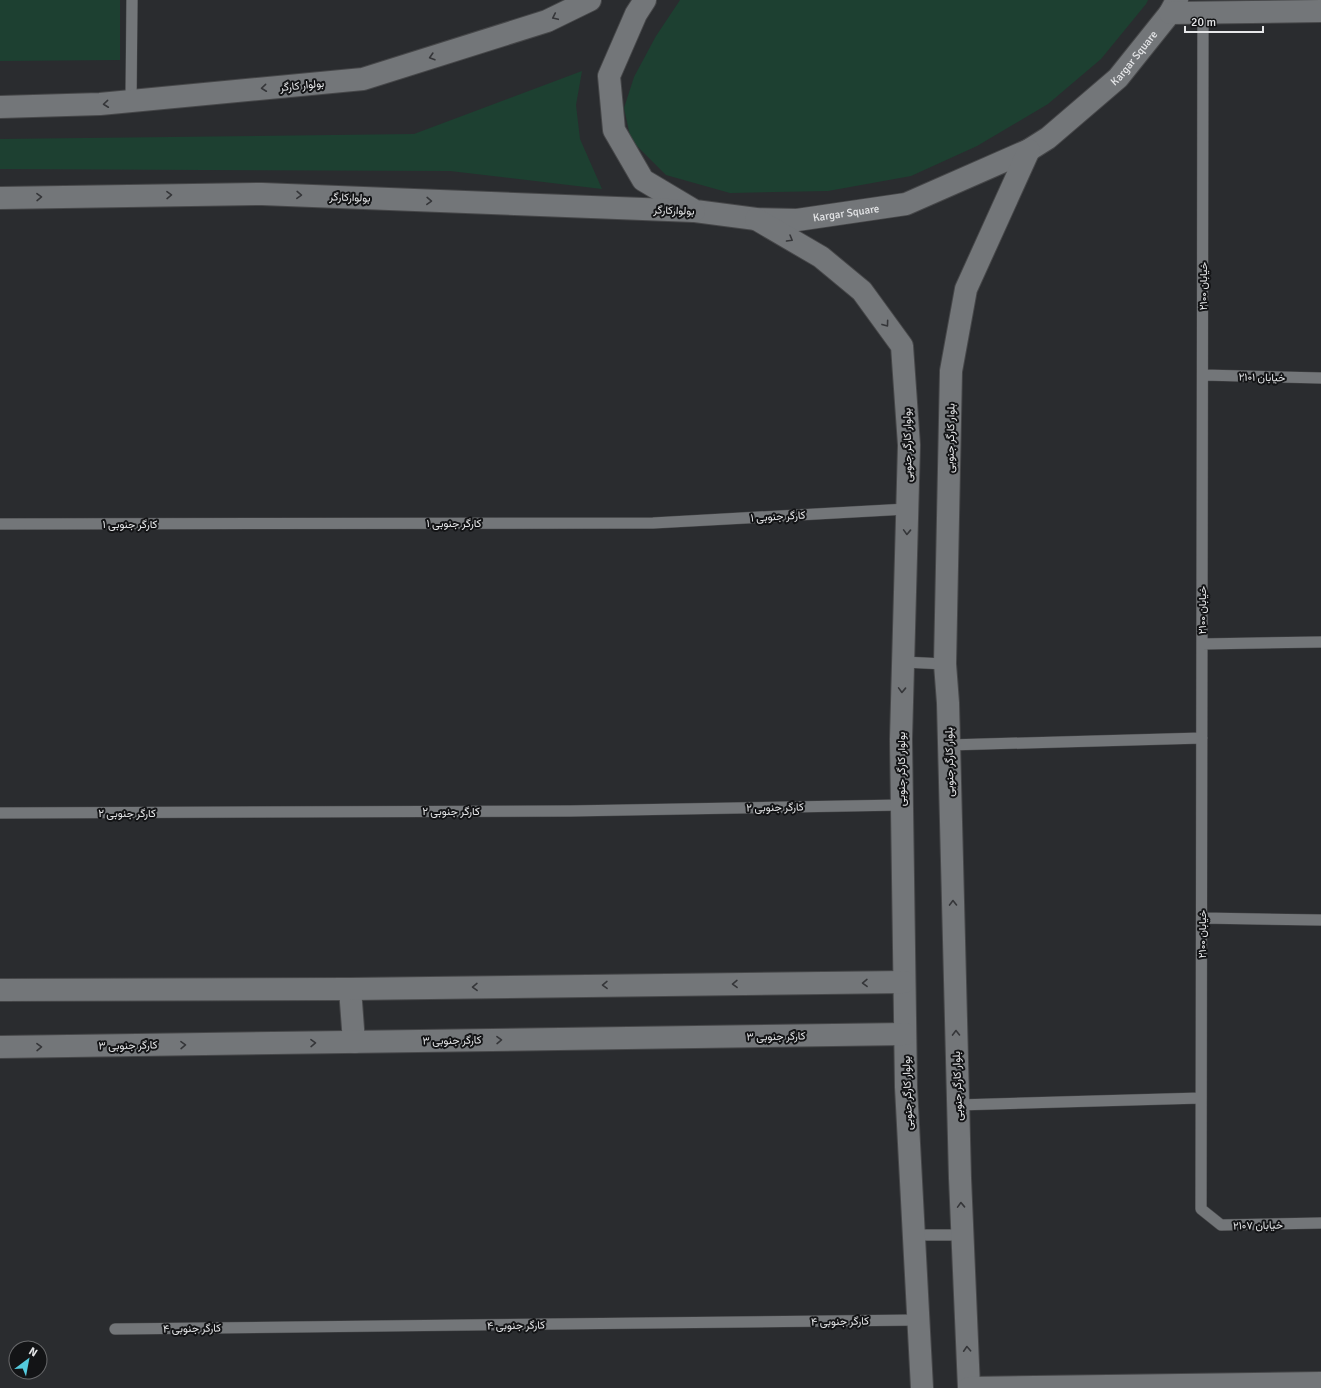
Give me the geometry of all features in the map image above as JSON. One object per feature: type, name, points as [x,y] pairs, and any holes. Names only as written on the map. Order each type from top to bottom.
[{"type":"street","name":"بولوار کارگر","points":[[0,107],[100,104],[364,78],[547,21],[590,0]]},
{"type":"street","name":"Kargar Square","points":[[644,0],[636,14],[609,76],[614,130],[643,180],[695,211],[756,219],[798,220],[906,204],[1029,150],[1048,138],[1118,78],[1174,6]]},
{"type":"street","points":[[1174,6],[1203,12],[1321,11]]},
{"type":"street","name":"بلوار کارگر جنوبی","points":[[969,1388],[962,1235],[948,703],[945,664],[951,371],[966,289],[1029,150]]},
{"type":"street","name":"بولوارکارگر","points":[[0,198],[262,194],[701,212]]},
{"type":"street","name":"بولوار کارگر جنوبی","points":[[756,219],[821,257],[862,291],[902,346],[909,445],[901,739],[906,1087],[922,1388]]},
{"type":"street","points":[[0,990],[350,989],[904,982]]},
{"type":"street","points":[[350,989],[354,1042]]},
{"type":"street","name":"کارگر جنوبی ۳","points":[[0,1047],[905,1034]]},
{"type":"street","points":[[969,1388],[1321,1383]]},
{"type":"lane","points":[[131,101],[132,0]]},
{"type":"lane","name":"خیابان ۲۱۰۰","points":[[1201,1209],[1203,12]]},
{"type":"lane","name":"خیابان ۲۱۰۱","points":[[1202,375],[1321,378]]},
{"type":"lane","name":"کارگر جنوبی ۱","points":[[0,524],[653,523],[907,509]]},
{"type":"lane","points":[[1202,644],[1321,642]]},
{"type":"lane","points":[[903,662],[945,664]]},
{"type":"lane","points":[[948,745],[1202,738]]},
{"type":"lane","name":"کارگر جنوبی ۲","points":[[0,813],[562,811],[902,805]]},
{"type":"lane","points":[[1202,918],[1321,920]]},
{"type":"lane","points":[[958,1105],[1202,1098]]},
{"type":"lane","name":"خیابان ۲۱۰۷","points":[[1201,1209],[1220,1225],[1321,1223]]},
{"type":"lane","points":[[913,1235],[962,1235]]},
{"type":"lane","name":"کارگر جنوبی ۴","points":[[115,1329],[918,1320]]},
{"type":"green space","points":[[0,0],[120,0],[120,60],[0,61]]},
{"type":"green space","points":[[680,0],[1148,0],[1101,59],[1048,104],[977,146],[911,176],[828,191],[730,193],[666,175],[631,140],[624,108],[634,77],[656,36]]},
{"type":"green space","points":[[582,71],[576,105],[580,139],[602,189],[450,171],[0,169],[0,139],[414,134]]}]
